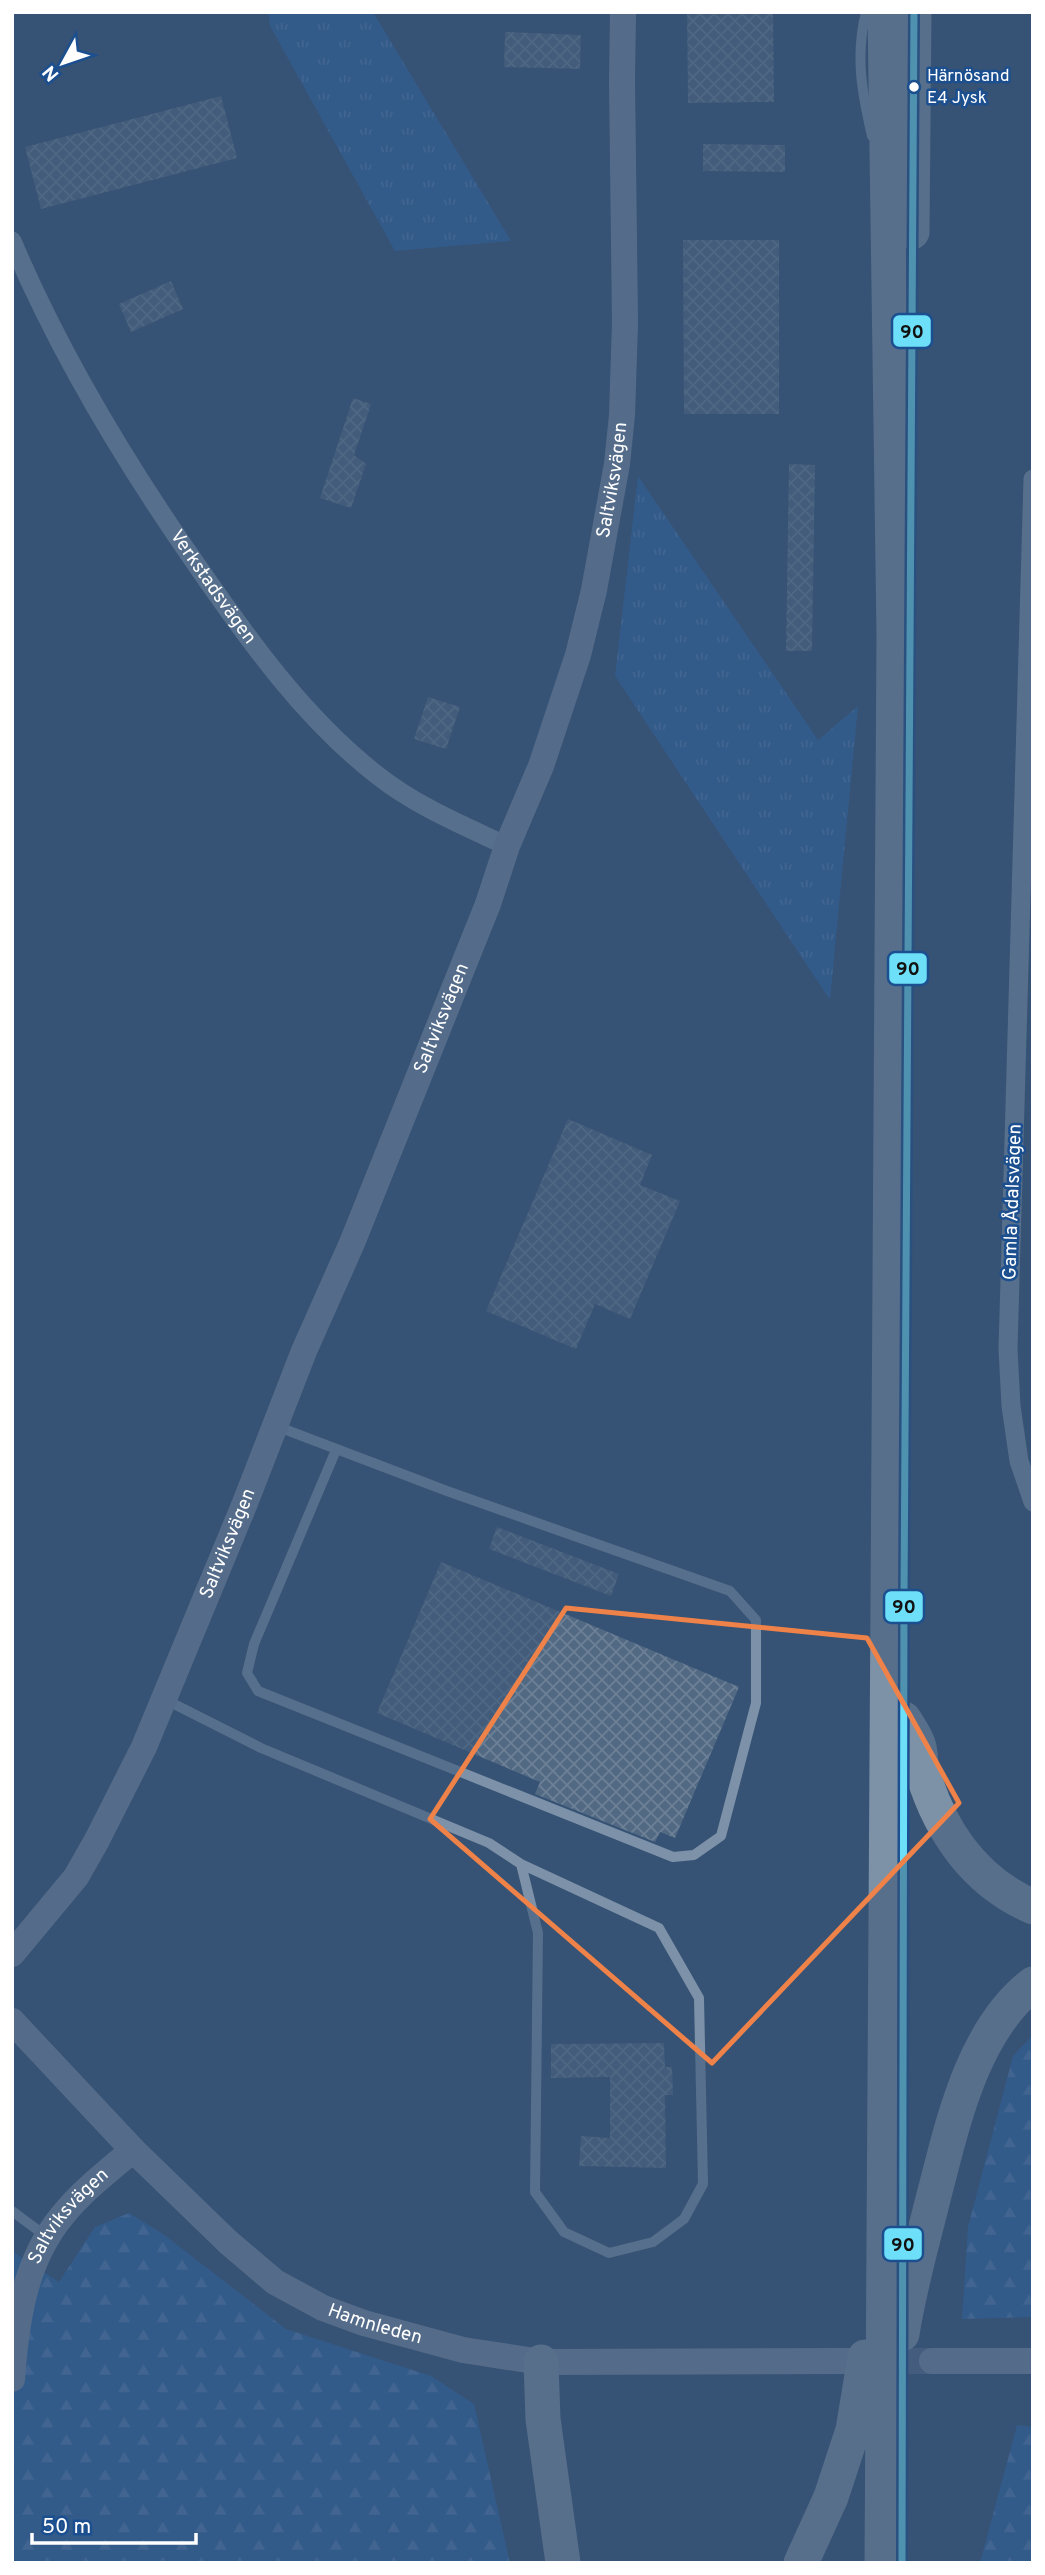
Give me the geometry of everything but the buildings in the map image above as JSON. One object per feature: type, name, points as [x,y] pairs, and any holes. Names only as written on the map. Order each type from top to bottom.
[{"type":"highway","points":[[886,12],[894,648],[892,2331],[902,2563]]},
{"type":"highway","points":[[881,2563],[892,2331],[904,1718],[914,12]]},
{"type":"highway","points":[[904,1718],[919,1745],[922,1772],[943,1825],[961,1852],[1001,1891],[1033,1908]]},
{"type":"highway","points":[[801,2563],[831,2497],[853,2430],[867,2343],[892,2331],[907,2300],[947,2140],[959,2104],[992,2032],[1019,1995],[1033,1984]]},
{"type":"highway","points":[[541,2362],[543,2419],[565,2559]]},
{"type":"street","name":"Saltviksvägen","points":[[12,1954],[58,1901],[86,1859],[144,1747],[304,1350],[352,1243],[488,904],[507,846],[541,766],[578,655],[594,590],[617,464],[622,415],[625,323],[623,12]]},
{"type":"street","name":"Verkstadsvägen","points":[[13,245],[55,337],[115,442],[192,559],[269,665],[347,751],[379,777],[433,811],[507,846]]},
{"type":"street","name":"Gamla Ådalsvägen","points":[[1033,478],[1008,1349],[1011,1406],[1019,1461],[1033,1502]]},
{"type":"street","name":"Hamnleden","points":[[12,2021],[133,2150],[250,2263],[299,2297],[323,2308],[463,2350],[541,2362],[851,2361]]},
{"type":"street","name":"Saltviksvägen","points":[[12,2379],[15,2339],[25,2289],[38,2252],[61,2217],[90,2186],[133,2150]]},
{"type":"street","points":[[932,2361],[1033,2361]]},
{"type":"lane","points":[[866,12],[861,31],[860,86],[872,137],[888,176]]},
{"type":"lane","points":[[275,1425],[335,1450],[730,1591],[757,1620],[756,1703],[722,1836],[694,1854],[673,1857],[258,1691],[247,1672],[254,1644],[335,1450]]},
{"type":"lane","points":[[164,1699],[261,1748],[489,1843],[521,1864],[659,1928],[698,1998],[703,2184],[684,2219],[653,2242],[609,2253],[564,2232],[535,2192],[538,1934],[521,1864]]},
{"type":"lane","points":[[12,2211],[48,2237]]},
{"type":"highlighted area","points":[[566,1608],[867,1638],[959,1803],[712,2063],[430,1819]]},
{"type":"green space","points":[[268,12],[373,12],[511,241],[395,251],[270,26]]},
{"type":"green space","points":[[638,476],[818,740],[858,706],[830,1000],[615,676]]},
{"type":"green space","points":[[1033,2035],[1033,2317],[962,2319],[968,2227],[1013,2056]]},
{"type":"green space","points":[[129,2213],[163,2234],[286,2329],[431,2376],[474,2404],[510,2563],[12,2563],[12,2251],[59,2282],[95,2227]]},
{"type":"green space","points":[[1017,2425],[1033,2427],[1033,2563],[980,2563]]},
{"type":"tunnel","points":[[866,2361],[932,2361]]},
{"type":"transit line","name":"90","points":[[902,2563],[904,1595],[914,12]]},
{"type":"place","name":"Härnösand E4 Jysk","points":[[914,87]]}]
